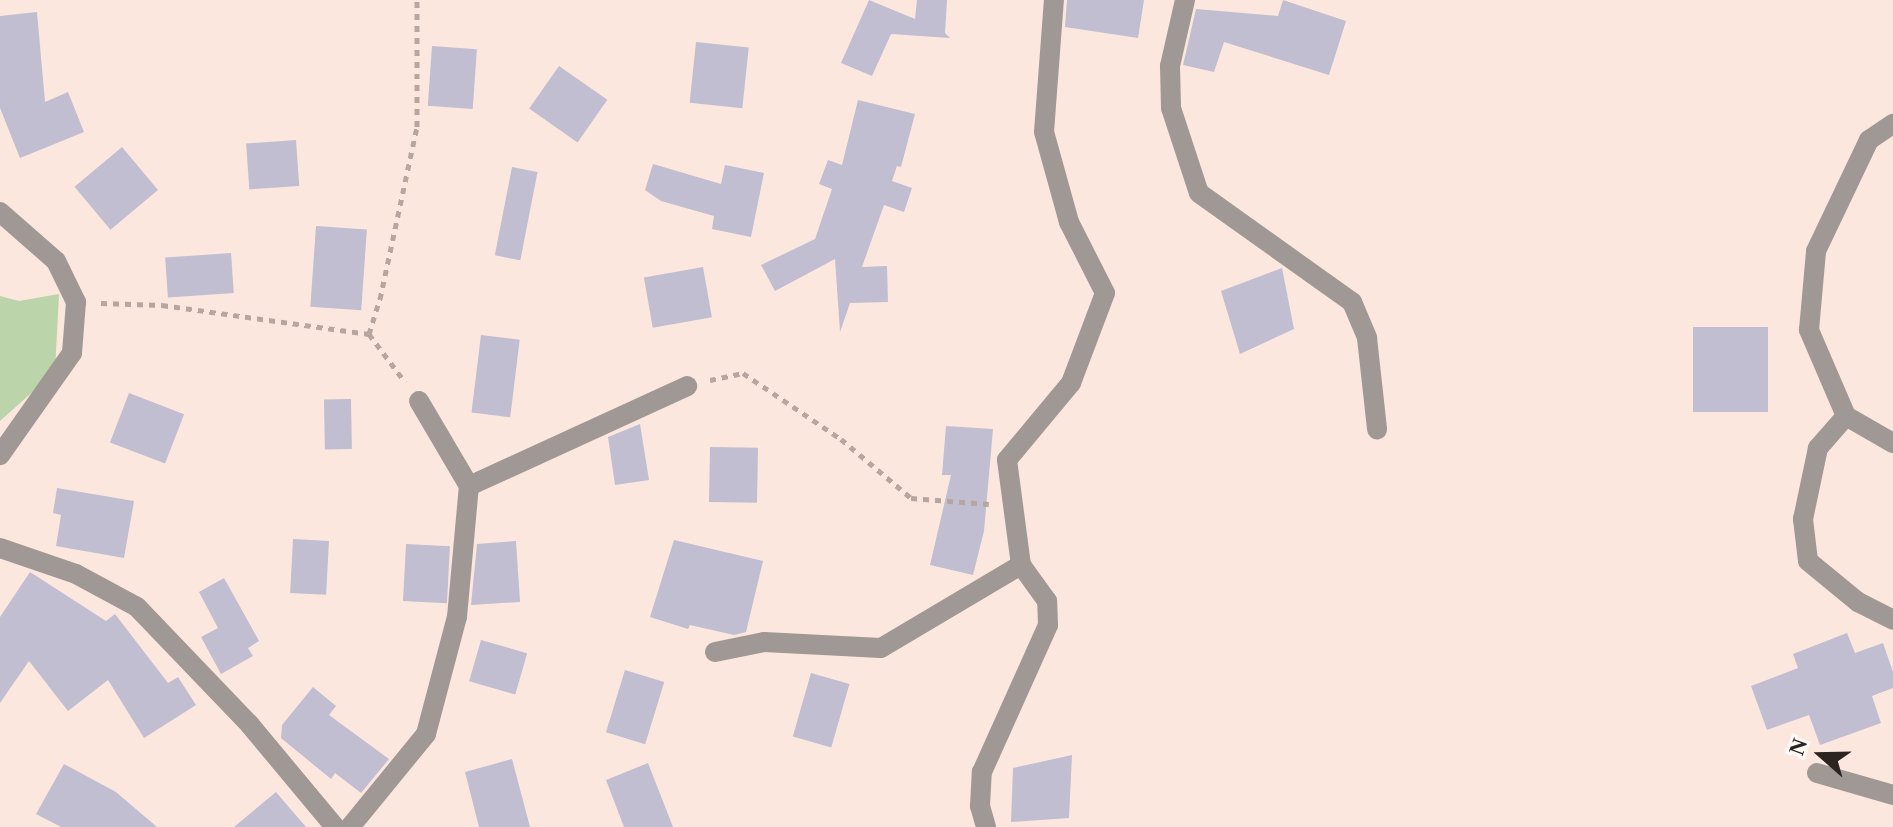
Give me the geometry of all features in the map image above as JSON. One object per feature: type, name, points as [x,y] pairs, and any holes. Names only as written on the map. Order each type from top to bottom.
[{"type":"street","points":[[986,827],[980,806],[982,772],[1048,625],[1047,601],[1021,565],[1007,460],[1071,383],[1105,293],[1069,222],[1044,132],[1054,0]]},
{"type":"street","points":[[1185,0],[1170,66],[1171,108],[1199,193],[1352,302],[1367,338],[1377,429]]},
{"type":"street","points":[[1893,124],[1869,140],[1816,251],[1809,330],[1846,416],[1893,443]]},
{"type":"street","points":[[0,212],[56,261],[76,302],[72,353],[0,455]]},
{"type":"street","points":[[469,486],[687,386]]},
{"type":"street","points":[[350,827],[426,734],[457,617],[469,486],[419,401]]},
{"type":"street","points":[[1846,416],[1818,448],[1803,519],[1808,561],[1858,602],[1893,620]]},
{"type":"street","points":[[0,548],[76,574],[137,607],[250,725],[335,827]]},
{"type":"street","points":[[715,652],[764,642],[881,648],[1021,565]]},
{"type":"street","points":[[1817,773],[1893,795]]},
{"type":"path","points":[[369,334],[380,299],[417,127],[417,0]]},
{"type":"path","points":[[76,302],[162,305],[369,334],[419,401]]},
{"type":"path","points":[[687,386],[743,373],[841,439],[911,498],[1014,506]]},
{"type":"green space","points":[[59,294],[55,372],[0,421],[0,296],[19,301]]},
{"type":"building","points":[[869,0],[915,19],[917,0],[947,0],[945,33],[950,38],[891,34],[872,76],[841,63]]},
{"type":"building","points":[[1067,0],[1144,0],[1138,38],[1065,27]]},
{"type":"building","points":[[1283,0],[1346,21],[1329,75],[1224,42],[1214,72],[1183,65],[1196,9],[1278,16]]},
{"type":"building","points":[[37,12],[45,102],[68,92],[84,132],[20,158],[0,108],[0,16]]},
{"type":"building","points":[[696,42],[749,48],[742,108],[690,103]]},
{"type":"building","points":[[432,46],[477,49],[473,109],[428,106]]},
{"type":"building","points":[[559,66],[607,100],[578,142],[529,109]]},
{"type":"building","points":[[858,100],[915,114],[901,167],[897,166],[892,181],[912,188],[904,212],[884,205],[862,267],[887,266],[888,302],[850,303],[840,332],[835,259],[775,291],[761,265],[815,239],[832,189],[819,184],[828,160],[842,165]]},
{"type":"building","points":[[296,140],[299,186],[249,189],[246,143]]},
{"type":"building","points":[[122,147],[158,190],[111,230],[75,187]]},
{"type":"building","points":[[653,164],[721,184],[725,165],[764,173],[751,237],[712,229],[714,216],[661,201],[645,190]]},
{"type":"building","points":[[512,167],[538,172],[520,260],[495,255]]},
{"type":"building","points":[[316,226],[367,230],[361,310],[310,307]]},
{"type":"building","points":[[231,253],[234,293],[168,298],[165,258]]},
{"type":"building","points":[[703,267],[712,317],[653,328],[644,277]]},
{"type":"building","points":[[1282,268],[1294,329],[1240,354],[1221,291]]},
{"type":"building","points":[[1693,327],[1768,327],[1768,412],[1693,412]]},
{"type":"building","points":[[481,335],[520,340],[510,417],[471,412]]},
{"type":"building","points":[[129,393],[184,414],[165,464],[110,442]]},
{"type":"building","points":[[324,399],[351,399],[352,449],[325,449]]},
{"type":"building","points":[[640,424],[649,480],[615,485],[608,437]]},
{"type":"building","points":[[946,426],[993,429],[984,531],[973,575],[930,565],[951,475],[942,475]]},
{"type":"building","points":[[710,447],[758,448],[757,503],[709,502]]},
{"type":"building","points":[[57,488],[134,501],[124,558],[56,546],[61,515],[53,513]]},
{"type":"building","points":[[293,539],[329,541],[326,595],[290,593]]},
{"type":"building","points":[[674,540],[763,561],[746,632],[734,635],[690,625],[688,629],[650,617]]},
{"type":"building","points":[[516,541],[520,602],[471,605],[477,544]]},
{"type":"building","points":[[406,544],[450,546],[447,603],[403,601]]},
{"type":"building","points":[[30,572],[106,621],[115,614],[168,683],[178,677],[196,705],[144,738],[108,680],[68,711],[29,661],[0,703],[0,617]]},
{"type":"building","points":[[224,578],[259,641],[248,648],[253,656],[221,674],[201,637],[218,628],[199,592]]},
{"type":"building","points":[[1847,633],[1855,653],[1883,643],[1893,672],[1893,688],[1872,696],[1881,723],[1820,745],[1809,715],[1767,730],[1751,686],[1798,668],[1793,654]]},
{"type":"building","points":[[481,640],[527,653],[515,695],[469,681]]},
{"type":"building","points":[[625,670],[664,682],[645,744],[606,732]]},
{"type":"building","points":[[811,673],[849,684],[831,747],[793,736]]},
{"type":"building","points":[[313,687],[336,706],[329,715],[389,759],[361,793],[335,773],[331,779],[281,738],[282,725]]},
{"type":"building","points":[[1072,755],[1069,818],[1011,822],[1013,768]]},
{"type":"building","points":[[512,759],[530,827],[479,827],[465,772]]},
{"type":"building","points":[[648,763],[673,827],[624,827],[606,780]]},
{"type":"building","points":[[64,764],[116,792],[157,827],[61,827],[36,814]]},
{"type":"building","points":[[276,792],[306,827],[234,827]]}]
